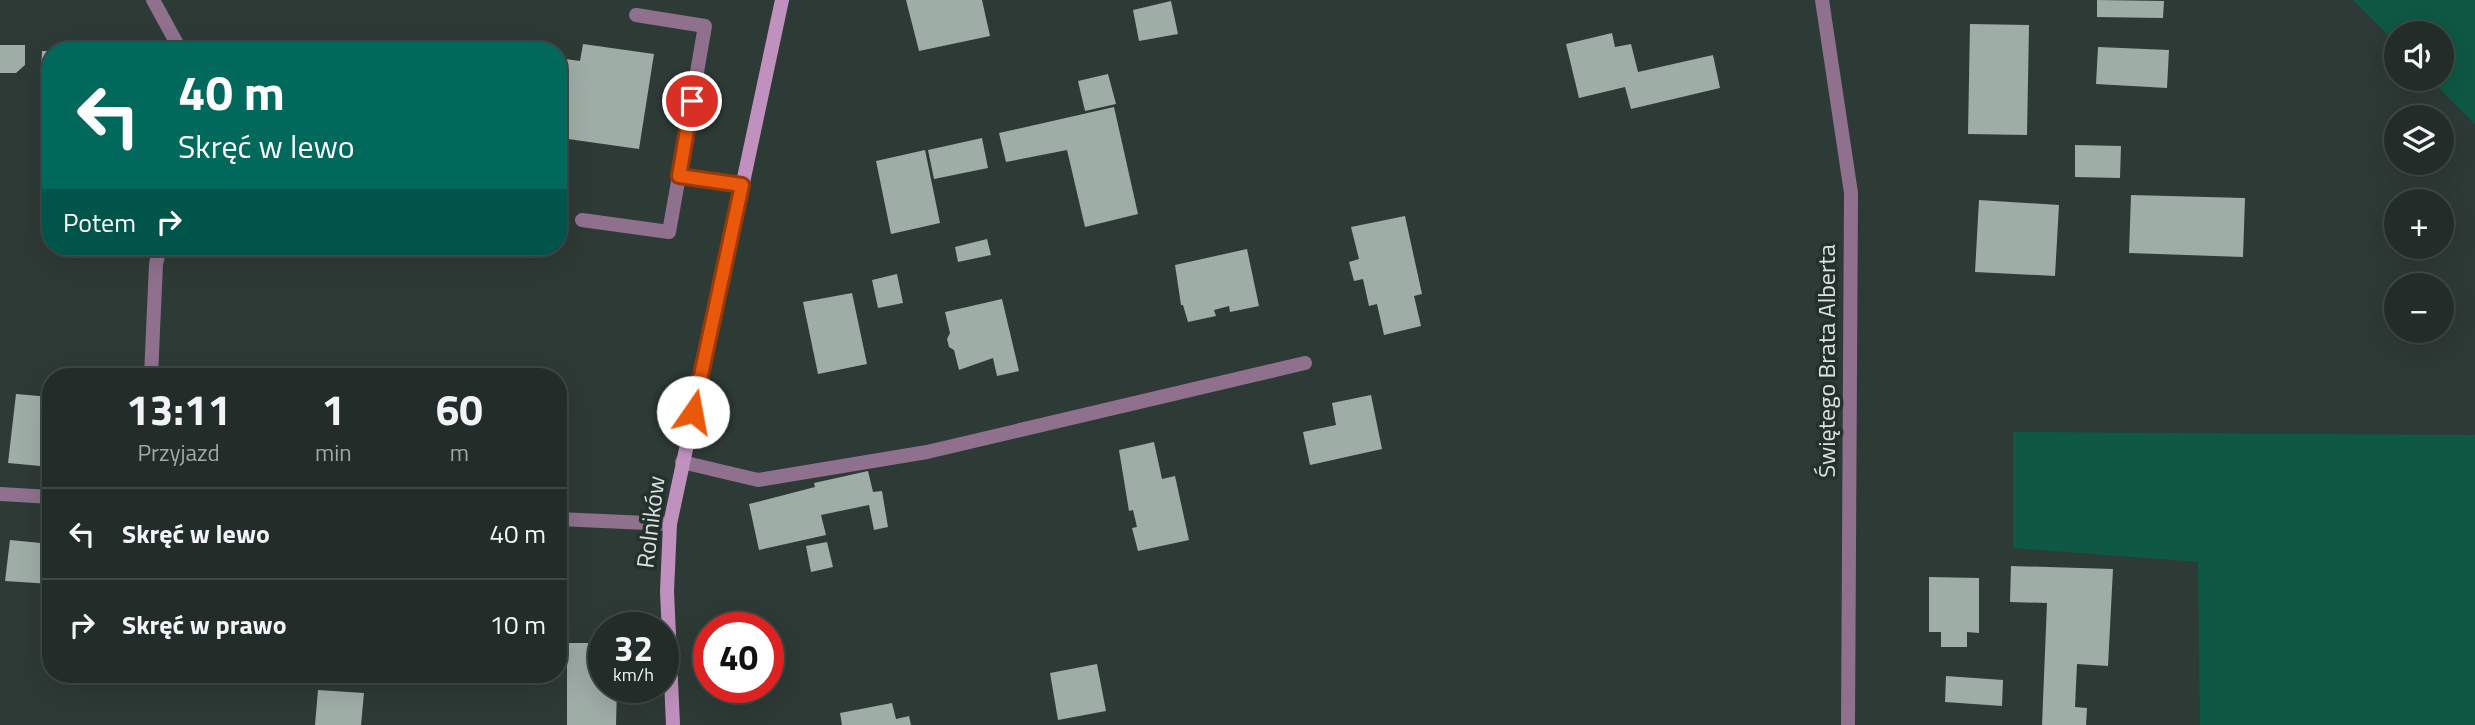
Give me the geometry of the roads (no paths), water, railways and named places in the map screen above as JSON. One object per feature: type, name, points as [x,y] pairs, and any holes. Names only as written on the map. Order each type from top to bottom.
[{"type":"street","points":[[153,0],[176,42]]},
{"type":"street","name":"Rolników","points":[[673,725],[667,591],[670,524],[782,0]]},
{"type":"street","name":"Świętego Brata Alberta","points":[[1822,0],[1851,192],[1848,725]]},
{"type":"street","points":[[582,220],[668,232],[705,26],[636,15]]},
{"type":"street","points":[[679,176],[742,185]]},
{"type":"street","points":[[151,368],[158,256]]},
{"type":"street","points":[[682,463],[758,480],[927,453],[1305,363]]},
{"type":"street","points":[[0,494],[42,496]]},
{"type":"street","points":[[567,519],[670,524]]}]
